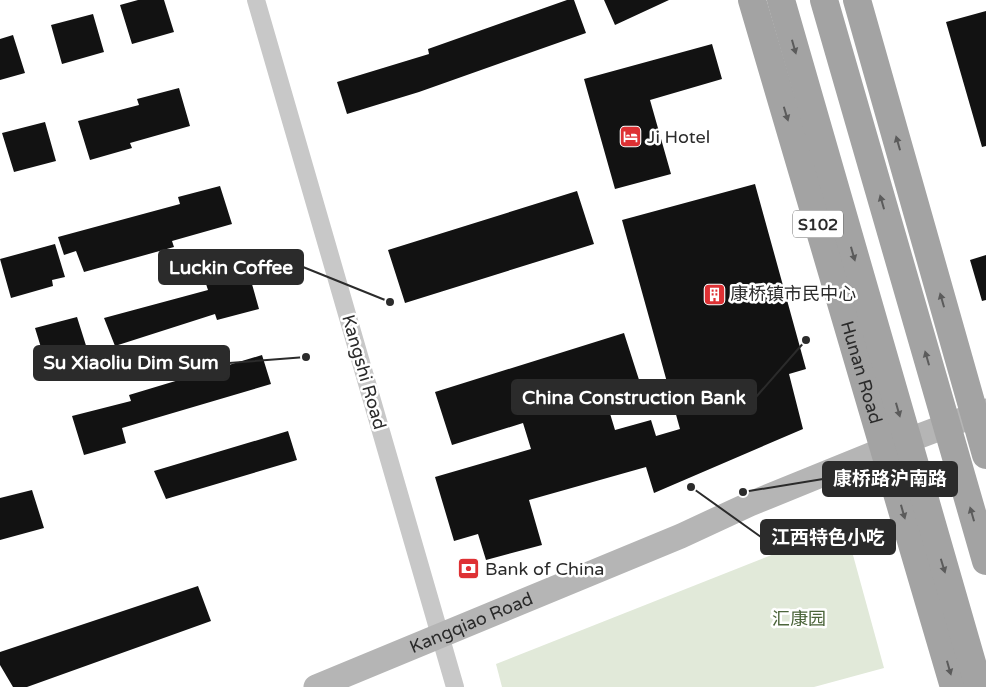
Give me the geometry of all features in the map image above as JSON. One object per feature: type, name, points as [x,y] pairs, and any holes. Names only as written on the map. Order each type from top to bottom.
[{"type":"main road","name":"Hunan Road","points":[[752,0],[954,687]]},
{"type":"main road","points":[[781,0],[979,687]]},
{"type":"main road","points":[[824,0],[986,561]]},
{"type":"main road","points":[[857,0],[980,412],[986,455]]},
{"type":"main road","name":"Kangqiao Road","points":[[316,687],[681,536],[750,504],[885,448],[980,412]]},
{"type":"street","name":"Kangshi Road","points":[[256,0],[455,687]]},
{"type":"green space","name":"汇康园","points":[[845,526],[884,668],[814,687],[502,687],[496,664]]},
{"type":"building","points":[[138,0],[164,0],[174,32],[132,44],[120,5]]},
{"type":"building","points":[[567,0],[574,0],[586,33],[419,92],[347,114],[337,82],[429,54],[428,49]]},
{"type":"building","points":[[604,0],[669,0],[615,25]]},
{"type":"building","points":[[986,11],[986,146],[982,147],[946,22]]},
{"type":"building","points":[[93,14],[104,52],[62,64],[51,25]]},
{"type":"building","points":[[13,35],[25,73],[0,80],[0,39]]},
{"type":"building","name":"Ji Hotel","points":[[712,44],[722,79],[650,100],[671,174],[615,189],[584,79]]},
{"type":"building","points":[[179,88],[190,126],[130,143],[132,148],[90,160],[78,121],[139,105],[137,99]]},
{"type":"building","points":[[45,122],[56,161],[14,172],[2,133]]},
{"type":"building","points":[[755,184],[806,369],[789,374],[803,429],[654,493],[646,467],[529,500],[542,545],[486,560],[478,534],[454,541],[435,477],[531,449],[523,423],[452,445],[435,392],[624,333],[641,386],[605,397],[615,430],[651,420],[656,436],[680,429],[622,220]]},
{"type":"building","points":[[220,186],[232,224],[172,241],[174,247],[84,272],[76,251],[64,255],[58,237],[180,204],[178,197]]},
{"type":"building","points":[[577,191],[594,244],[405,303],[388,250]]},
{"type":"building","points":[[55,244],[65,277],[52,280],[53,286],[11,298],[0,259]]},
{"type":"building","points":[[986,255],[986,300],[982,301],[970,260]]},
{"type":"building","points":[[248,270],[259,309],[217,320],[215,314],[115,346],[104,318],[208,290],[205,281]]},
{"type":"building","points":[[77,317],[89,355],[47,367],[35,328]]},
{"type":"building","points":[[262,355],[271,384],[122,428],[126,443],[84,455],[72,416],[131,401],[129,395]]},
{"type":"building","points":[[288,431],[297,460],[166,499],[154,471]]},
{"type":"building","points":[[32,490],[44,528],[0,540],[0,498]]},
{"type":"building","points":[[198,586],[211,621],[27,687],[13,687],[0,665],[0,652]]},
{"type":"place","name":"Ji Hotel","points":[[631,137]]},
{"type":"place","name":"康桥镇市民中心","points":[[714,294]]},
{"type":"place","name":"Luckin Coffee","points":[[390,302]]},
{"type":"place","name":"China Construction Bank","points":[[806,340]]},
{"type":"place","name":"Su Xiaoliu Dim Sum","points":[[306,357]]},
{"type":"place","name":"江西特色小吃","points":[[691,487]]},
{"type":"place","name":"康桥路沪南路","points":[[743,492]]},
{"type":"place","name":"Bank of China","points":[[469,569]]}]
